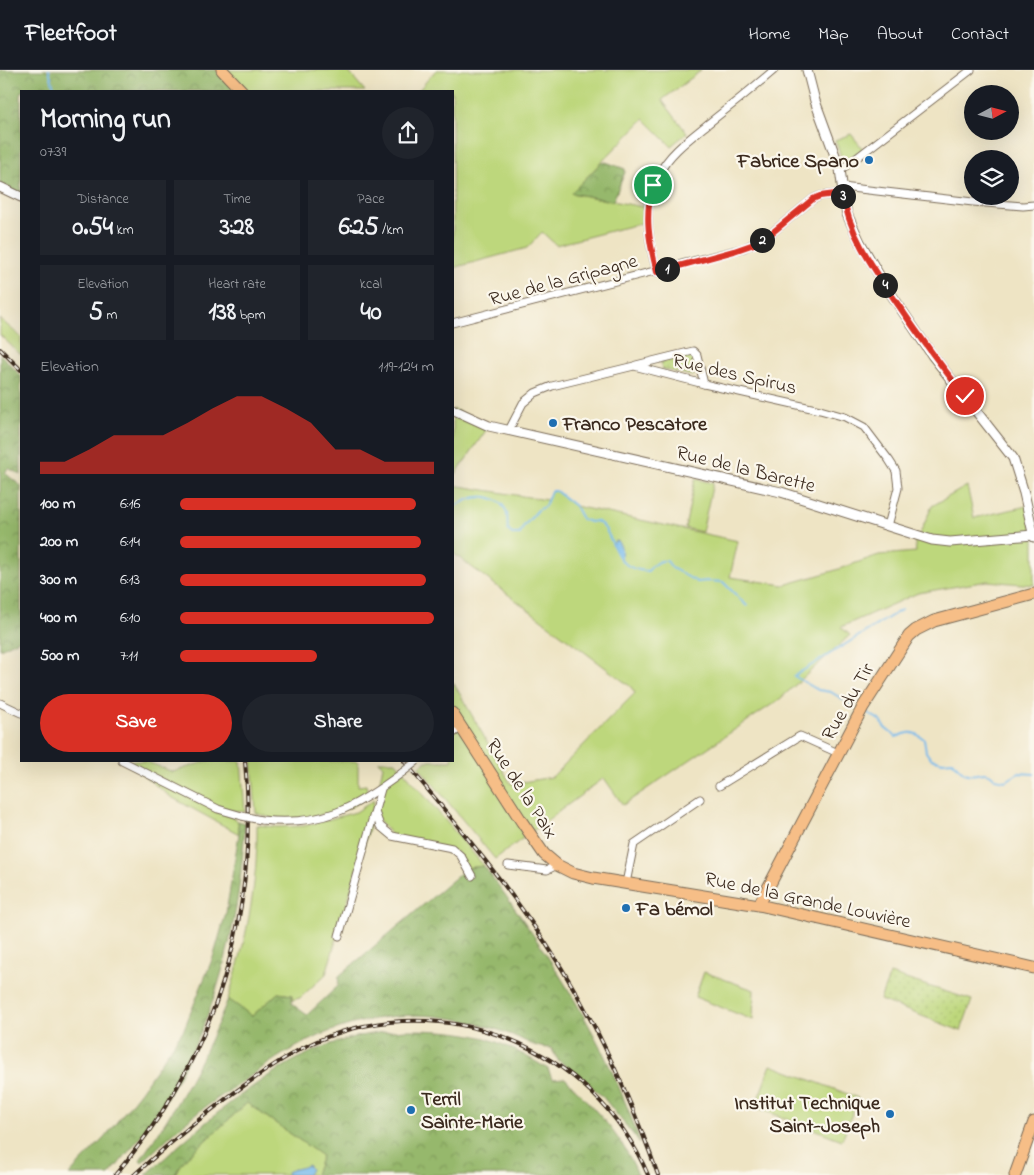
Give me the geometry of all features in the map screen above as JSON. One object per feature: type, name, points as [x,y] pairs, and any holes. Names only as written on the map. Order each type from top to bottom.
[{"type":"main road","points":[[222,70],[241,90]]},
{"type":"main road","name":"Rue du Tir","points":[[759,905],[863,707],[903,645],[916,630],[934,621],[1034,594]]},
{"type":"main road","name":"Rue de la Paix","points":[[457,731],[544,854],[557,865],[573,873]]},
{"type":"main road","name":"Rue de la Grande Louvière","points":[[573,873],[593,878],[759,905],[1034,968]]},
{"type":"main road","points":[[1015,1175],[1034,1122]]},
{"type":"street","points":[[657,272],[648,237],[648,227],[650,196],[658,175],[676,151],[774,70]]},
{"type":"street","points":[[807,70],[815,101],[836,154],[845,207],[860,242],[883,282],[932,355],[1013,458],[1024,493],[1034,536]]},
{"type":"street","points":[[840,169],[971,70]]},
{"type":"street","points":[[0,187],[20,197]]},
{"type":"street","name":"Rue de la Gripagne","points":[[454,323],[657,272],[749,246],[768,236],[813,199],[843,190],[1023,206],[1034,205]]},
{"type":"street","points":[[634,366],[693,352],[697,355],[704,384]]},
{"type":"street","name":"Rue des Spirus","points":[[509,430],[524,403],[535,393],[552,386],[634,366],[820,410],[845,417],[864,427],[890,460],[896,471],[898,488],[888,526]]},
{"type":"street","name":"Rue de la Barette","points":[[454,410],[478,422],[509,430],[781,492],[932,540],[950,542],[1034,536]]},
{"type":"street","points":[[0,702],[20,712]]},
{"type":"street","points":[[719,786],[800,736],[838,753]]},
{"type":"street","points":[[124,762],[218,809],[261,820],[286,823],[315,819],[349,808],[381,789],[416,762]]},
{"type":"street","points":[[339,936],[381,789]]},
{"type":"street","points":[[626,883],[634,844],[700,799]]},
{"type":"street","points":[[374,809],[379,824],[392,836],[452,848],[461,856],[472,876]]},
{"type":"street","points":[[508,864],[547,870],[557,865]]},
{"type":"green space","points":[[0,70],[222,70],[241,90],[20,90],[20,197],[0,187]]},
{"type":"green space","points":[[222,70],[347,70],[364,90],[241,90]]},
{"type":"green space","points":[[436,70],[702,70],[662,100],[687,133],[671,146],[644,119],[571,193],[643,207],[642,223],[556,245],[542,232],[527,248],[454,268],[454,90],[419,90]]},
{"type":"green space","points":[[851,134],[863,149],[844,160],[835,140]]},
{"type":"green space","points":[[606,162],[625,169],[613,201],[571,193],[601,163]]},
{"type":"green space","points":[[0,319],[20,336],[20,354],[0,335]]},
{"type":"green space","points":[[0,354],[20,375],[20,474],[8,468],[5,473],[20,485],[20,639],[0,649]]},
{"type":"green space","points":[[687,355],[696,363],[697,371],[693,376],[662,369],[661,362]]},
{"type":"green space","points":[[454,409],[489,426],[454,477]]},
{"type":"green space","points":[[695,479],[713,483],[702,532],[685,528]]},
{"type":"green space","points":[[454,485],[547,500],[551,491],[556,491],[575,506],[738,541],[730,577],[784,585],[879,555],[916,552],[914,535],[919,536],[932,506],[967,486],[974,518],[1027,506],[1034,537],[1034,585],[987,581],[918,593],[841,627],[850,635],[780,699],[623,805],[604,778],[495,859],[419,767],[425,762],[454,762],[454,684],[511,784],[552,777],[635,693],[631,687],[454,554]]},
{"type":"green space","points":[[124,762],[148,762],[173,772],[204,762],[241,762],[245,812],[219,809],[238,821],[239,834],[171,797]]},
{"type":"green space","points":[[252,762],[358,762],[358,786],[366,785],[369,797],[349,808],[286,823],[256,813]]},
{"type":"green space","points":[[379,762],[396,762],[484,866],[467,868],[457,852],[392,836],[376,816],[384,786],[380,780],[383,766]]},
{"type":"green space","points":[[374,800],[370,825],[326,974],[300,998],[292,1000],[292,995],[278,993],[252,1016],[228,999],[250,913],[257,847],[257,825],[277,827],[304,826],[356,812]]},
{"type":"green space","points":[[238,821],[245,823],[241,874],[233,922],[223,968],[209,1011],[191,1054],[168,1095],[141,1135],[109,1175],[69,1175],[105,1137],[141,1091],[184,1029],[214,955],[226,913],[239,834]]},
{"type":"green space","points":[[484,866],[531,931],[574,998],[611,1069],[640,1143],[603,1097],[558,1060],[551,1048],[535,1045],[503,1031],[474,1023],[445,1017],[417,1015],[363,1021],[329,1032],[296,1047],[270,1062],[201,1110],[142,1162],[140,1160],[189,1082],[210,1041],[228,999],[252,1016],[278,993],[292,995],[292,1004],[307,1015],[338,986],[339,976],[467,868]]},
{"type":"green space","points":[[704,972],[754,990],[753,1020],[695,997]]},
{"type":"green space","points":[[890,974],[972,1000],[961,1031],[880,1000]]},
{"type":"green space","name":"Terril Sainte-Marie","points":[[405,1030],[445,1031],[485,1038],[510,1048],[548,1069],[552,1079],[565,1078],[616,1135],[638,1175],[315,1175],[322,1156],[247,1103],[186,1158],[174,1175],[146,1175],[208,1120],[254,1085],[278,1070],[326,1046],[365,1035]]},
{"type":"green space","points":[[771,1065],[858,1098],[842,1140],[755,1107]]},
{"type":"green space","points":[[247,1103],[322,1156],[315,1175],[174,1175],[186,1158]]},
{"type":"water","points":[[616,540],[621,547],[621,560],[612,545]]},
{"type":"water","points":[[308,1165],[311,1169],[308,1175],[286,1175],[289,1171]]},
{"type":"waterway","points":[[49,70],[55,90]]},
{"type":"waterway","points":[[454,506],[479,497],[496,500],[501,503],[507,514],[508,530],[512,534],[520,534],[523,527],[538,510],[545,506],[551,491],[556,491],[575,506],[582,519],[590,522],[596,521],[603,526],[619,557],[626,564],[635,569],[648,571],[656,563],[667,561],[672,568],[697,582],[723,582],[747,606]]},
{"type":"waterway","points":[[852,705],[831,692],[818,690],[794,676],[901,610]]},
{"type":"waterway","points":[[868,713],[881,721],[885,728],[896,737],[910,733],[920,736],[924,739],[926,752],[931,759],[943,762],[952,761],[965,773],[973,775],[988,773],[995,779],[1006,781],[1019,773],[1034,774]]},
{"type":"railway","points":[[0,349],[20,369]]},
{"type":"railway","points":[[115,1175],[150,1130],[180,1082],[204,1033],[223,982],[237,928],[245,874],[248,818],[245,762]]},
{"type":"railway","points":[[405,762],[499,878],[529,919],[568,979],[603,1042],[646,1141],[658,1175]]},
{"type":"railway","points":[[134,1175],[221,1102],[300,1049],[317,1041],[365,1026],[415,1021],[463,1025],[510,1039],[553,1062],[591,1092],[623,1130],[648,1175]]},
{"type":"place","name":"Fabrice Spano","points":[[869,160]]},
{"type":"place","name":"Franco Pescatore","points":[[553,423]]},
{"type":"place","name":"Fa bémol","points":[[626,908]]},
{"type":"place","name":"Terril Sainte-Marie","points":[[411,1110]]},
{"type":"place","name":"Institut Technique Saint-Joseph","points":[[890,1114]]},
{"type":"route","points":[[653,185],[648,206],[648,237],[657,272],[744,248],[768,236],[813,199],[820,196],[843,193],[847,214],[871,264],[932,355],[965,396]]}]
